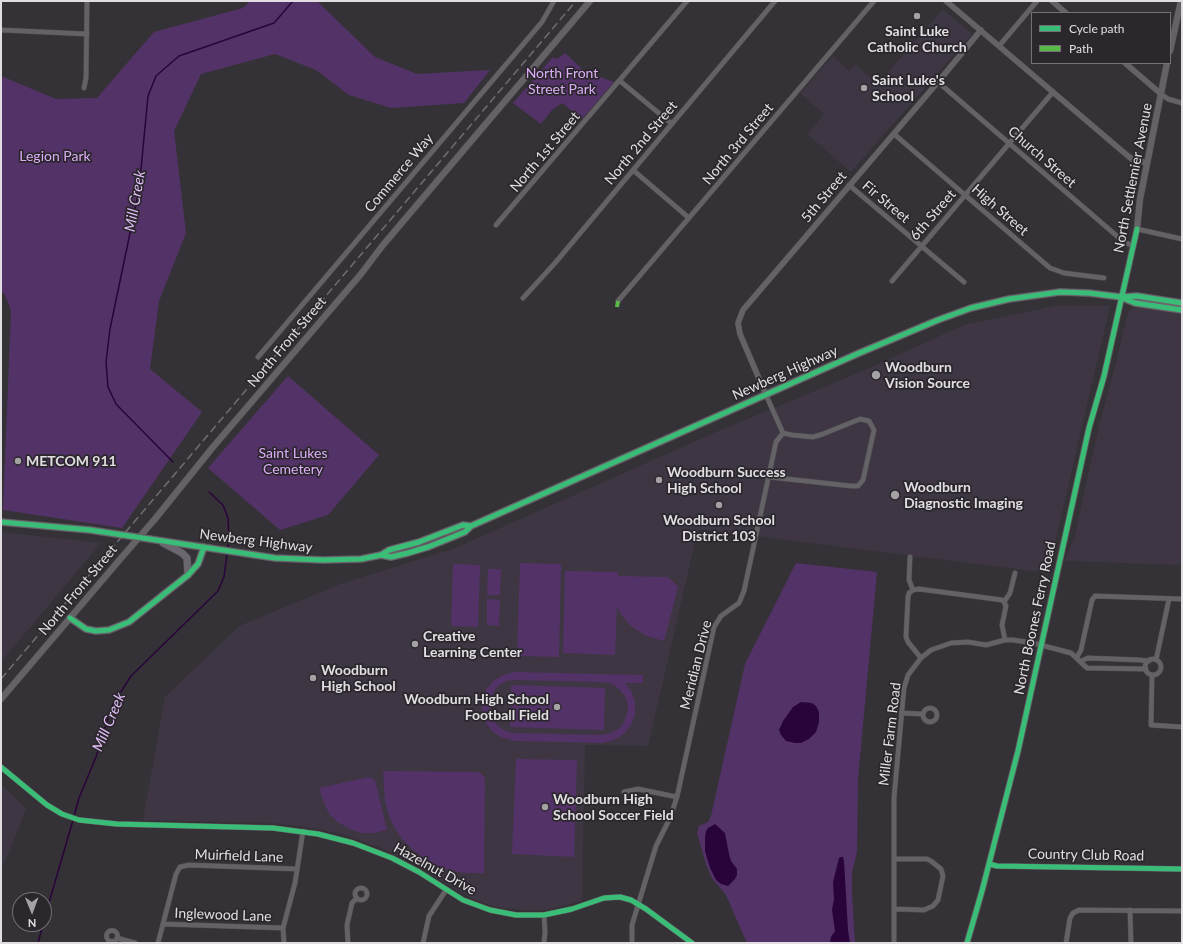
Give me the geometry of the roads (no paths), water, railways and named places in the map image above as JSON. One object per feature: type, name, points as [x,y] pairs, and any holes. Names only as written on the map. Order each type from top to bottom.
[{"type":"main road","name":"North Front Street","points":[[1,699],[155,519],[216,444],[361,274],[383,245],[590,1]]},
{"type":"main road","points":[[1171,46],[1181,1]]},
{"type":"main road","name":"North Settlemier Avenue","points":[[1121,297],[1132,245],[1137,229],[1140,199],[1167,64]]},
{"type":"main road","name":"Newberg Highway","points":[[1,522],[90,530],[276,558],[304,560],[361,559],[381,555],[389,550],[425,540],[463,525],[471,526],[918,328],[956,313],[985,304],[1031,295],[1060,292],[1089,293],[1121,297],[1137,296],[1182,303]]},
{"type":"main road","name":"Newberg Highway","points":[[1121,297],[1135,303],[1182,310]]},
{"type":"main road","name":"North Boones Ferry Road","points":[[966,943],[976,915],[1018,751],[1089,428],[1104,376],[1121,297]]},
{"type":"main road","points":[[156,540],[185,555],[188,561],[188,575]]},
{"type":"main road","points":[[70,618],[82,627],[93,631],[104,631],[119,627],[133,620],[188,575],[198,564],[204,548]]},
{"type":"street","points":[[84,88],[86,78],[87,1]]},
{"type":"street","name":"Commerce Way","points":[[258,357],[542,22],[554,1]]},
{"type":"street","name":"North 1st Street","points":[[496,225],[687,1]]},
{"type":"street","name":"North 2nd Street","points":[[523,298],[555,263],[775,1]]},
{"type":"street","name":"North 3rd Street","points":[[618,301],[874,1]]},
{"type":"street","points":[[999,46],[1037,1]]},
{"type":"street","points":[[1052,1],[1065,12]]},
{"type":"street","points":[[950,2],[999,46],[1128,156],[1147,163]]},
{"type":"street","points":[[1,30],[87,34]]},
{"type":"street","name":"5th Street","points":[[766,395],[740,334],[738,326],[739,318],[743,310],[981,30]]},
{"type":"street","points":[[1126,64],[1168,99],[1182,103]]},
{"type":"street","points":[[620,81],[672,124]]},
{"type":"street","name":"Church Street","points":[[938,82],[1124,243],[1132,245]]},
{"type":"street","name":"6th Street","points":[[892,281],[1053,92]]},
{"type":"street","name":"High Street","points":[[894,134],[1050,268],[1064,273],[1104,278]]},
{"type":"street","points":[[633,170],[689,218]]},
{"type":"street","name":"Fir Street","points":[[849,185],[964,282]]},
{"type":"street","points":[[1137,229],[1182,239]]},
{"type":"street","points":[[766,395],[783,433],[792,436],[813,437],[860,419],[869,421],[874,430],[863,480],[858,486],[769,477]]},
{"type":"street","name":"Meridian Drive","points":[[632,943],[631,929],[638,904],[656,846],[670,818],[677,797],[714,627],[721,616],[736,606],[743,595],[776,442],[783,433]]},
{"type":"street","points":[[910,557],[909,580],[913,590]]},
{"type":"street","points":[[1004,602],[1010,593],[1015,573]]},
{"type":"street","points":[[921,658],[908,642],[906,637],[908,597],[913,590],[919,589],[994,598],[1004,602],[1006,608],[1002,625],[1005,640]]},
{"type":"street","points":[[1156,660],[1079,659],[1092,600],[1095,596],[1182,599]]},
{"type":"street","points":[[1156,660],[1169,599]]},
{"type":"street","name":"Miller Farm Road","points":[[894,943],[894,798],[904,688],[908,675],[921,658],[935,648],[951,643],[968,642],[986,645],[1005,640],[1017,640],[1069,652],[1079,659],[1087,668],[1146,669]]},
{"type":"street","points":[[1152,675],[1156,675],[1160,671],[1160,664],[1156,660]]},
{"type":"street","points":[[1149,661],[1146,669],[1148,673],[1152,675]]},
{"type":"street","points":[[1152,675],[1151,725],[1182,727]]},
{"type":"street","points":[[902,713],[922,714]]},
{"type":"street","name":"Hazelnut Drive","points":[[1,767],[47,805],[79,820],[118,824],[273,828],[341,839],[376,852],[419,872],[446,890],[473,905],[497,912],[516,915],[544,915],[572,909],[598,899],[610,897],[625,898],[638,904],[692,943]]},
{"type":"street","points":[[624,792],[636,789],[677,797]]},
{"type":"street","points":[[284,943],[283,928],[294,889],[303,832]]},
{"type":"street","points":[[894,858],[932,860],[940,869],[943,876],[938,900],[933,906],[924,910],[894,910]]},
{"type":"street","name":"Country Club Road","points":[[989,864],[997,866],[1182,869]]},
{"type":"street","name":"Muirfield Lane","points":[[163,924],[176,874],[180,867],[189,865],[298,869]]},
{"type":"street","points":[[423,943],[429,916],[446,890]]},
{"type":"street","points":[[348,943],[346,925],[352,903],[357,898]]},
{"type":"street","points":[[1066,943],[1068,924],[1073,912],[1084,910],[1182,911]]},
{"type":"street","points":[[1130,910],[1131,943]]},
{"type":"street","points":[[544,915],[544,943]]},
{"type":"street","points":[[158,943],[163,924]]},
{"type":"street","name":"Inglewood Lane","points":[[163,924],[283,928]]},
{"type":"street","points":[[117,938],[135,943]]},
{"type":"waterway","name":"Mill Creek","points":[[173,462],[116,404],[108,387],[106,362],[110,329],[139,190],[148,96],[156,76],[179,56],[274,23],[293,1]]},
{"type":"waterway","name":"Mill Creek","points":[[209,492],[223,505],[228,518],[228,548]]},
{"type":"waterway","name":"Mill Creek","points":[[74,816],[79,798],[96,757],[112,706],[131,676],[218,591],[224,577],[227,554]]},
{"type":"waterway","name":"Mill Creek","points":[[52,892],[73,820]]},
{"type":"waterway","name":"Mill Creek","points":[[38,943],[41,932]]},
{"type":"railway","points":[[1,679],[576,1]]},
{"type":"place","name":"Saint Luke Catholic Church","points":[[917,16]]},
{"type":"place","name":"Saint Luke's School","points":[[864,88]]},
{"type":"place","name":"Woodburn Vision Source","points":[[876,375]]},
{"type":"place","name":"METCOM 911","points":[[18,461]]},
{"type":"place","name":"Woodburn Success High School","points":[[659,480]]},
{"type":"place","name":"Woodburn Diagnostic Imaging","points":[[895,495]]},
{"type":"place","name":"Woodburn School District 103","points":[[719,505]]},
{"type":"place","name":"Creative Learning Center","points":[[415,644]]},
{"type":"place","name":"Woodburn High School","points":[[313,678]]},
{"type":"place","name":"Woodburn High School Football Field","points":[[557,707]]},
{"type":"place","name":"Woodburn High School Soccer Field","points":[[545,807]]},
{"type":"park label","name":"North Front Street Park","points":[[562,82]]},
{"type":"park label","name":"Legion Park","points":[[55,156]]},
{"type":"park label","name":"Saint Lukes Cemetery","points":[[293,462]]}]
